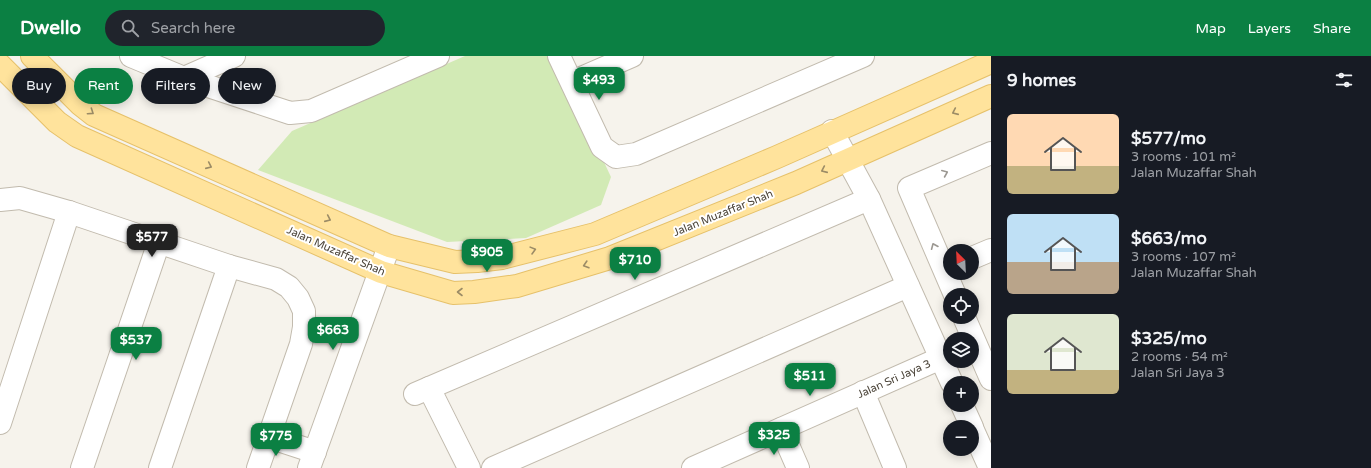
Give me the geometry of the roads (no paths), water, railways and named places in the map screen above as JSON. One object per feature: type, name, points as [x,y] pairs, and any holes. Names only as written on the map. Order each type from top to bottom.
[{"type":"main road","points":[[32,56],[80,104],[94,114],[389,246],[455,262],[509,256],[595,234],[777,157],[832,131],[991,62]]},
{"type":"main road","name":"Jalan Muzaffar Shah","points":[[0,65],[57,122],[77,136],[381,272],[453,293],[474,292],[517,286],[610,258],[796,183],[991,96]]},
{"type":"street","points":[[131,56],[160,68]]},
{"type":"street","points":[[207,68],[234,56]]},
{"type":"street","points":[[210,87],[290,113],[310,111],[438,56]]},
{"type":"street","points":[[559,56],[602,147],[616,157],[636,154],[863,56]]},
{"type":"street","points":[[572,82],[632,56]]},
{"type":"street","points":[[832,131],[869,199],[949,376]]},
{"type":"street","points":[[943,260],[909,188],[991,153]]},
{"type":"street","points":[[0,200],[20,198],[69,212],[229,266],[276,279],[289,287],[298,298],[304,311],[304,328],[301,344],[269,436],[260,468]]},
{"type":"street","points":[[469,468],[422,391],[869,199]]},
{"type":"street","points":[[0,423],[69,212]]},
{"type":"street","points":[[82,468],[159,242]]},
{"type":"street","points":[[269,436],[312,460],[381,272],[389,246]]},
{"type":"street","points":[[979,255],[991,250]]},
{"type":"street","points":[[160,468],[229,266]]},
{"type":"street","points":[[493,468],[908,286]]},
{"type":"street","points":[[968,324],[987,357],[991,379]]},
{"type":"street","name":"Jalan Sri Jaya 3","points":[[698,467],[941,358]]},
{"type":"street","points":[[863,392],[896,468]]},
{"type":"street","points":[[781,429],[798,468]]},
{"type":"street","points":[[979,444],[990,468]]}]
